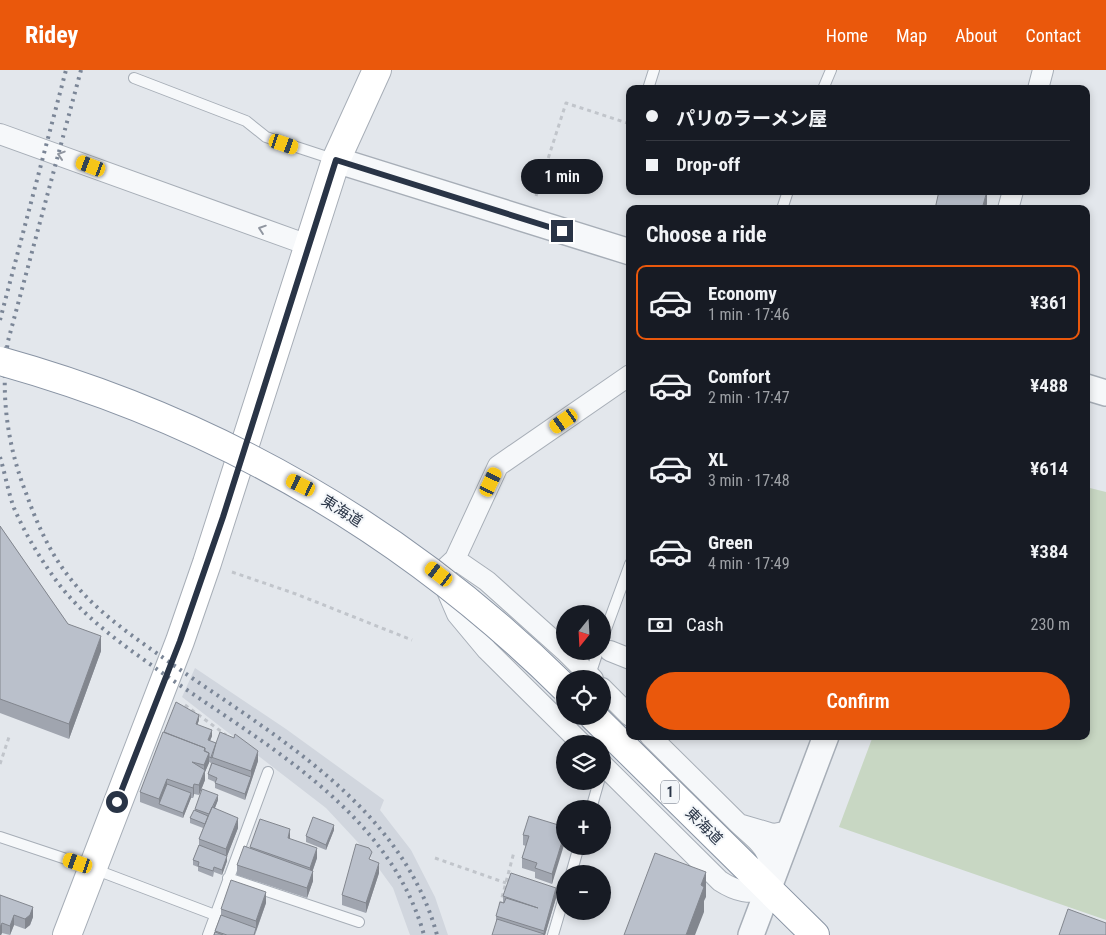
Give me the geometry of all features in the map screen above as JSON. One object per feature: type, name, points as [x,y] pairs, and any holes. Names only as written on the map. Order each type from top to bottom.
[{"type":"main road","points":[[68,935],[180,641],[242,455],[336,160],[377,70]]},
{"type":"main road","name":"東海道","points":[[0,361],[59,378],[172,420],[225,445],[328,501],[386,539],[451,588],[505,633],[556,680]]},
{"type":"main road","name":"東海道","points":[[602,725],[815,935]]},
{"type":"street","points":[[1039,85],[1043,70]]},
{"type":"street","points":[[0,134],[308,245]]},
{"type":"street","points":[[336,160],[626,251]]},
{"type":"street","points":[[0,361],[96,390],[158,415],[330,499],[384,534],[439,574],[457,614],[486,650],[573,735]]},
{"type":"street","points":[[439,574],[455,559],[498,466],[626,378]]},
{"type":"street","points":[[1090,387],[1106,392]]},
{"type":"street","points":[[455,559],[487,581],[556,643]]},
{"type":"street","points":[[611,651],[626,657]]},
{"type":"street","points":[[574,660],[584,670]]},
{"type":"street","points":[[611,697],[626,712]]},
{"type":"street","points":[[654,740],[767,850],[771,864],[768,890]]},
{"type":"street","points":[[750,935],[825,740]]},
{"type":"street","points":[[611,779],[720,882],[734,890],[751,894],[768,890]]},
{"type":"street","points":[[739,824],[773,834],[784,832],[794,824]]},
{"type":"lane","points":[[825,85],[831,70]]},
{"type":"lane","points":[[649,85],[652,71]]},
{"type":"lane","points":[[134,78],[246,121],[266,137],[336,160]]},
{"type":"lane","points":[[611,625],[626,577]]},
{"type":"lane","points":[[208,935],[268,772]]},
{"type":"lane","points":[[0,837],[92,868],[215,914]]},
{"type":"lane","points":[[228,878],[359,922]]},
{"type":"lane","points":[[553,935],[557,920]]},
{"type":"path","points":[[529,221],[566,103],[626,123]]},
{"type":"path","points":[[223,569],[296,594],[412,640]]},
{"type":"path","points":[[182,703],[229,737]]},
{"type":"path","points":[[0,764],[9,737]]},
{"type":"path","points":[[499,909],[514,852]]},
{"type":"path","points":[[434,858],[506,883]]},
{"type":"shaded area","points":[[195,668],[286,729],[384,800],[380,810],[411,850],[435,897],[448,935],[410,935],[393,888],[366,851],[326,808],[182,697]]},
{"type":"green space","points":[[1090,488],[1106,492],[1106,920],[839,827],[872,740],[1090,740]]},
{"type":"building","points":[[938,195],[986,195],[983,205],[936,205]]},
{"type":"building","points":[[0,526],[68,624],[101,636],[69,724],[0,699]]},
{"type":"building","points":[[176,702],[199,715],[196,724],[212,730],[208,740],[216,743],[212,758],[209,757],[209,753],[205,751],[205,748],[164,732]]},
{"type":"building","points":[[163,732],[205,748],[204,751],[209,753],[204,765],[192,762],[205,770],[199,785],[194,784],[193,788],[167,779],[159,799],[140,792]]},
{"type":"building","points":[[220,732],[234,738],[235,734],[258,751],[251,771],[211,757]]},
{"type":"building","points":[[212,763],[251,777],[245,794],[215,783],[217,778],[208,774]]},
{"type":"building","points":[[167,784],[191,793],[183,813],[159,804]]},
{"type":"building","points":[[202,789],[218,795],[209,814],[195,809]]},
{"type":"building","points":[[212,807],[238,818],[226,849],[199,839]]},
{"type":"building","points":[[194,810],[208,816],[205,824],[190,818]]},
{"type":"building","points":[[529,816],[556,824],[556,855],[558,855],[552,874],[535,868],[537,863],[522,858],[529,836],[523,835]]},
{"type":"building","points":[[313,817],[334,825],[326,845],[306,836]]},
{"type":"building","points":[[260,819],[290,829],[288,838],[317,848],[310,868],[250,847]]},
{"type":"building","points":[[356,844],[369,848],[372,852],[369,859],[379,863],[366,903],[342,895]]},
{"type":"building","points":[[199,845],[227,856],[222,870],[214,867],[213,871],[198,866],[199,862],[193,860]]},
{"type":"building","points":[[244,846],[313,871],[307,888],[237,865]]},
{"type":"building","points":[[655,853],[706,872],[701,885],[704,887],[686,935],[624,935]]},
{"type":"building","points":[[511,873],[556,888],[544,931],[496,916],[500,902],[504,903],[506,898],[538,908],[503,896]]},
{"type":"building","points":[[231,880],[266,892],[256,921],[221,909]]},
{"type":"building","points":[[0,895],[33,907],[30,915],[25,919],[14,915],[10,926],[2,923],[0,927]]},
{"type":"building","points":[[1068,909],[1106,923],[1106,935],[1059,935]]},
{"type":"building","points":[[221,915],[256,928],[254,935],[227,935],[215,931]]},
{"type":"building","points":[[497,919],[544,934],[492,935]]},
{"type":"railway","points":[[0,320],[66,70]]},
{"type":"railway","points":[[81,70],[8,341],[5,380],[7,418],[19,475],[34,514],[48,545],[66,573],[77,587],[115,623],[291,747],[330,778],[365,812],[395,848],[420,889],[437,935]]},
{"type":"railway","points":[[0,457],[12,502],[23,527],[34,547],[68,595],[115,638],[274,750],[313,780],[349,813],[381,849],[406,889],[424,935]]},
{"type":"route","points":[[117,802],[180,641],[223,517],[336,160],[562,231]]}]
